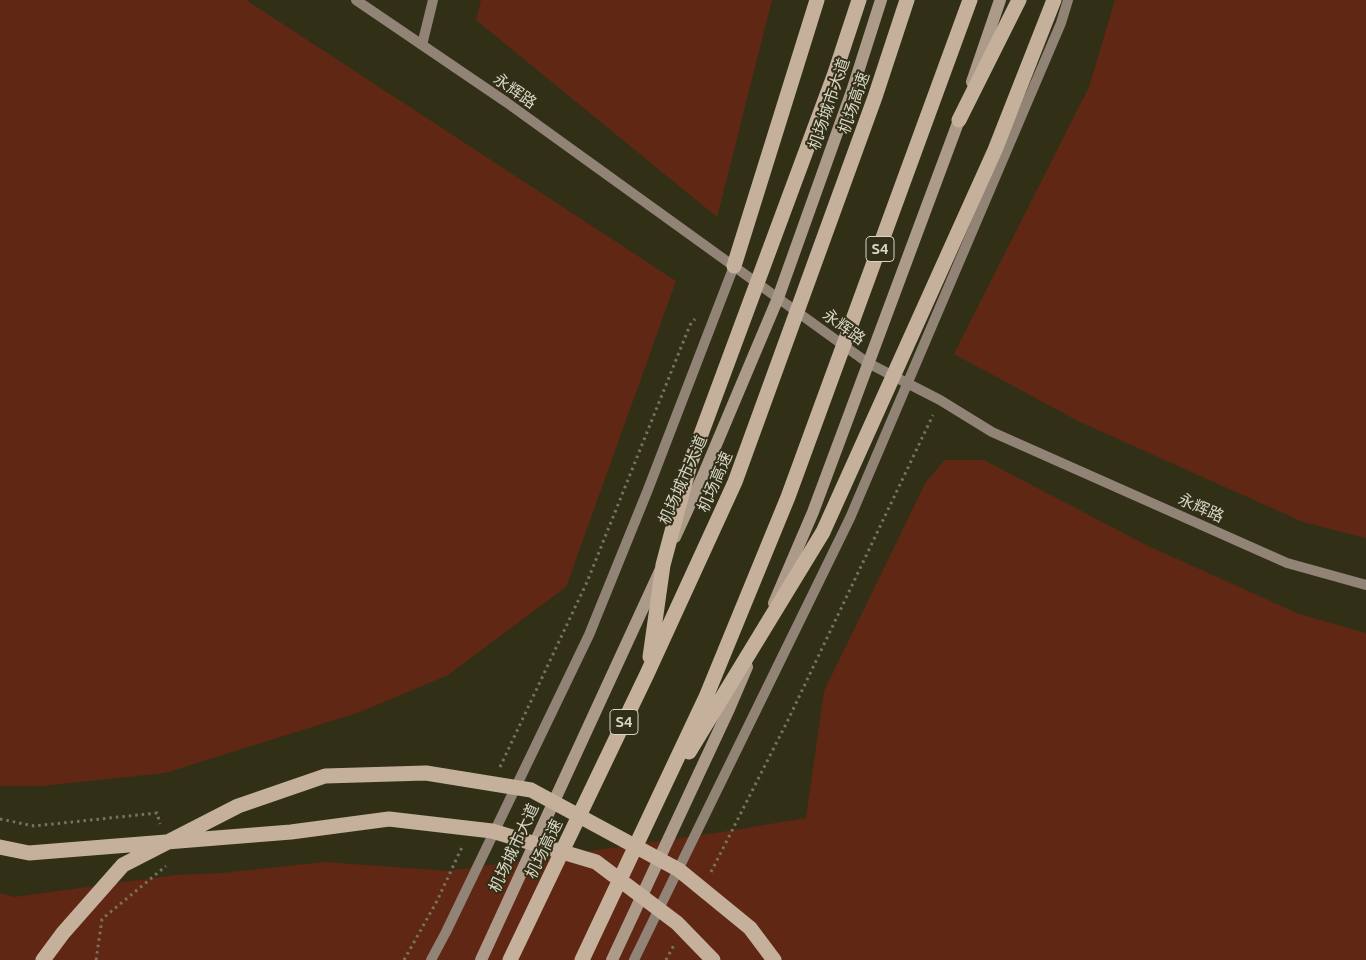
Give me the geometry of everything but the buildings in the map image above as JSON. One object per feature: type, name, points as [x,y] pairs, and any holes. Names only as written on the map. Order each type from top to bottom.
[{"type":"highway","points":[[734,266],[817,0]]},
{"type":"highway","points":[[648,674],[663,564],[690,464],[835,73],[858,0]]},
{"type":"highway","name":"机场高速","points":[[510,960],[648,674],[735,482],[875,98],[907,0]]},
{"type":"highway","name":"S4","points":[[582,960],[706,697],[788,497],[970,0]]},
{"type":"highway","points":[[959,120],[1019,0]]},
{"type":"highway","points":[[647,822],[823,532],[994,150],[1054,0]]},
{"type":"highway","points":[[43,960],[63,933],[123,865],[238,806],[326,776],[426,773],[531,790],[679,870],[750,928],[774,960]]},
{"type":"highway","points":[[0,847],[29,853],[291,832],[389,819],[492,831],[596,862],[678,923],[714,960]]},
{"type":"main road","name":"机场城市大道","points":[[481,960],[702,478],[778,298],[852,91],[881,0]]},
{"type":"main road","points":[[612,960],[733,700],[812,512],[959,120],[1000,0]]},
{"type":"street","name":"永辉路","points":[[356,0],[506,102],[868,363],[940,400],[992,432],[1287,562],[1366,585]]},
{"type":"street","points":[[422,45],[433,0]]},
{"type":"street","points":[[634,960],[850,518],[1061,23],[1068,0]]},
{"type":"street","points":[[431,960],[588,635],[647,492],[734,266]]},
{"type":"path","points":[[500,768],[587,582],[690,326],[695,318]]},
{"type":"path","points":[[707,880],[788,720],[940,400]]},
{"type":"path","points":[[404,960],[437,901],[466,839]]},
{"type":"path","points":[[666,960],[675,942]]},
{"type":"shaded area","points":[[0,0],[246,0],[676,281],[566,587],[448,675],[360,712],[165,773],[41,786],[0,786]]},
{"type":"shaded area","points":[[481,0],[772,0],[717,217],[476,20]]},
{"type":"shaded area","points":[[1115,0],[1366,0],[1366,538],[1303,522],[1080,422],[954,354],[1089,87]]},
{"type":"shaded area","points":[[945,460],[984,460],[1146,545],[1299,614],[1366,633],[1366,960],[0,960],[0,893],[14,897],[176,875],[222,873],[325,862],[448,871],[716,833],[806,818],[824,691],[926,482]]}]
